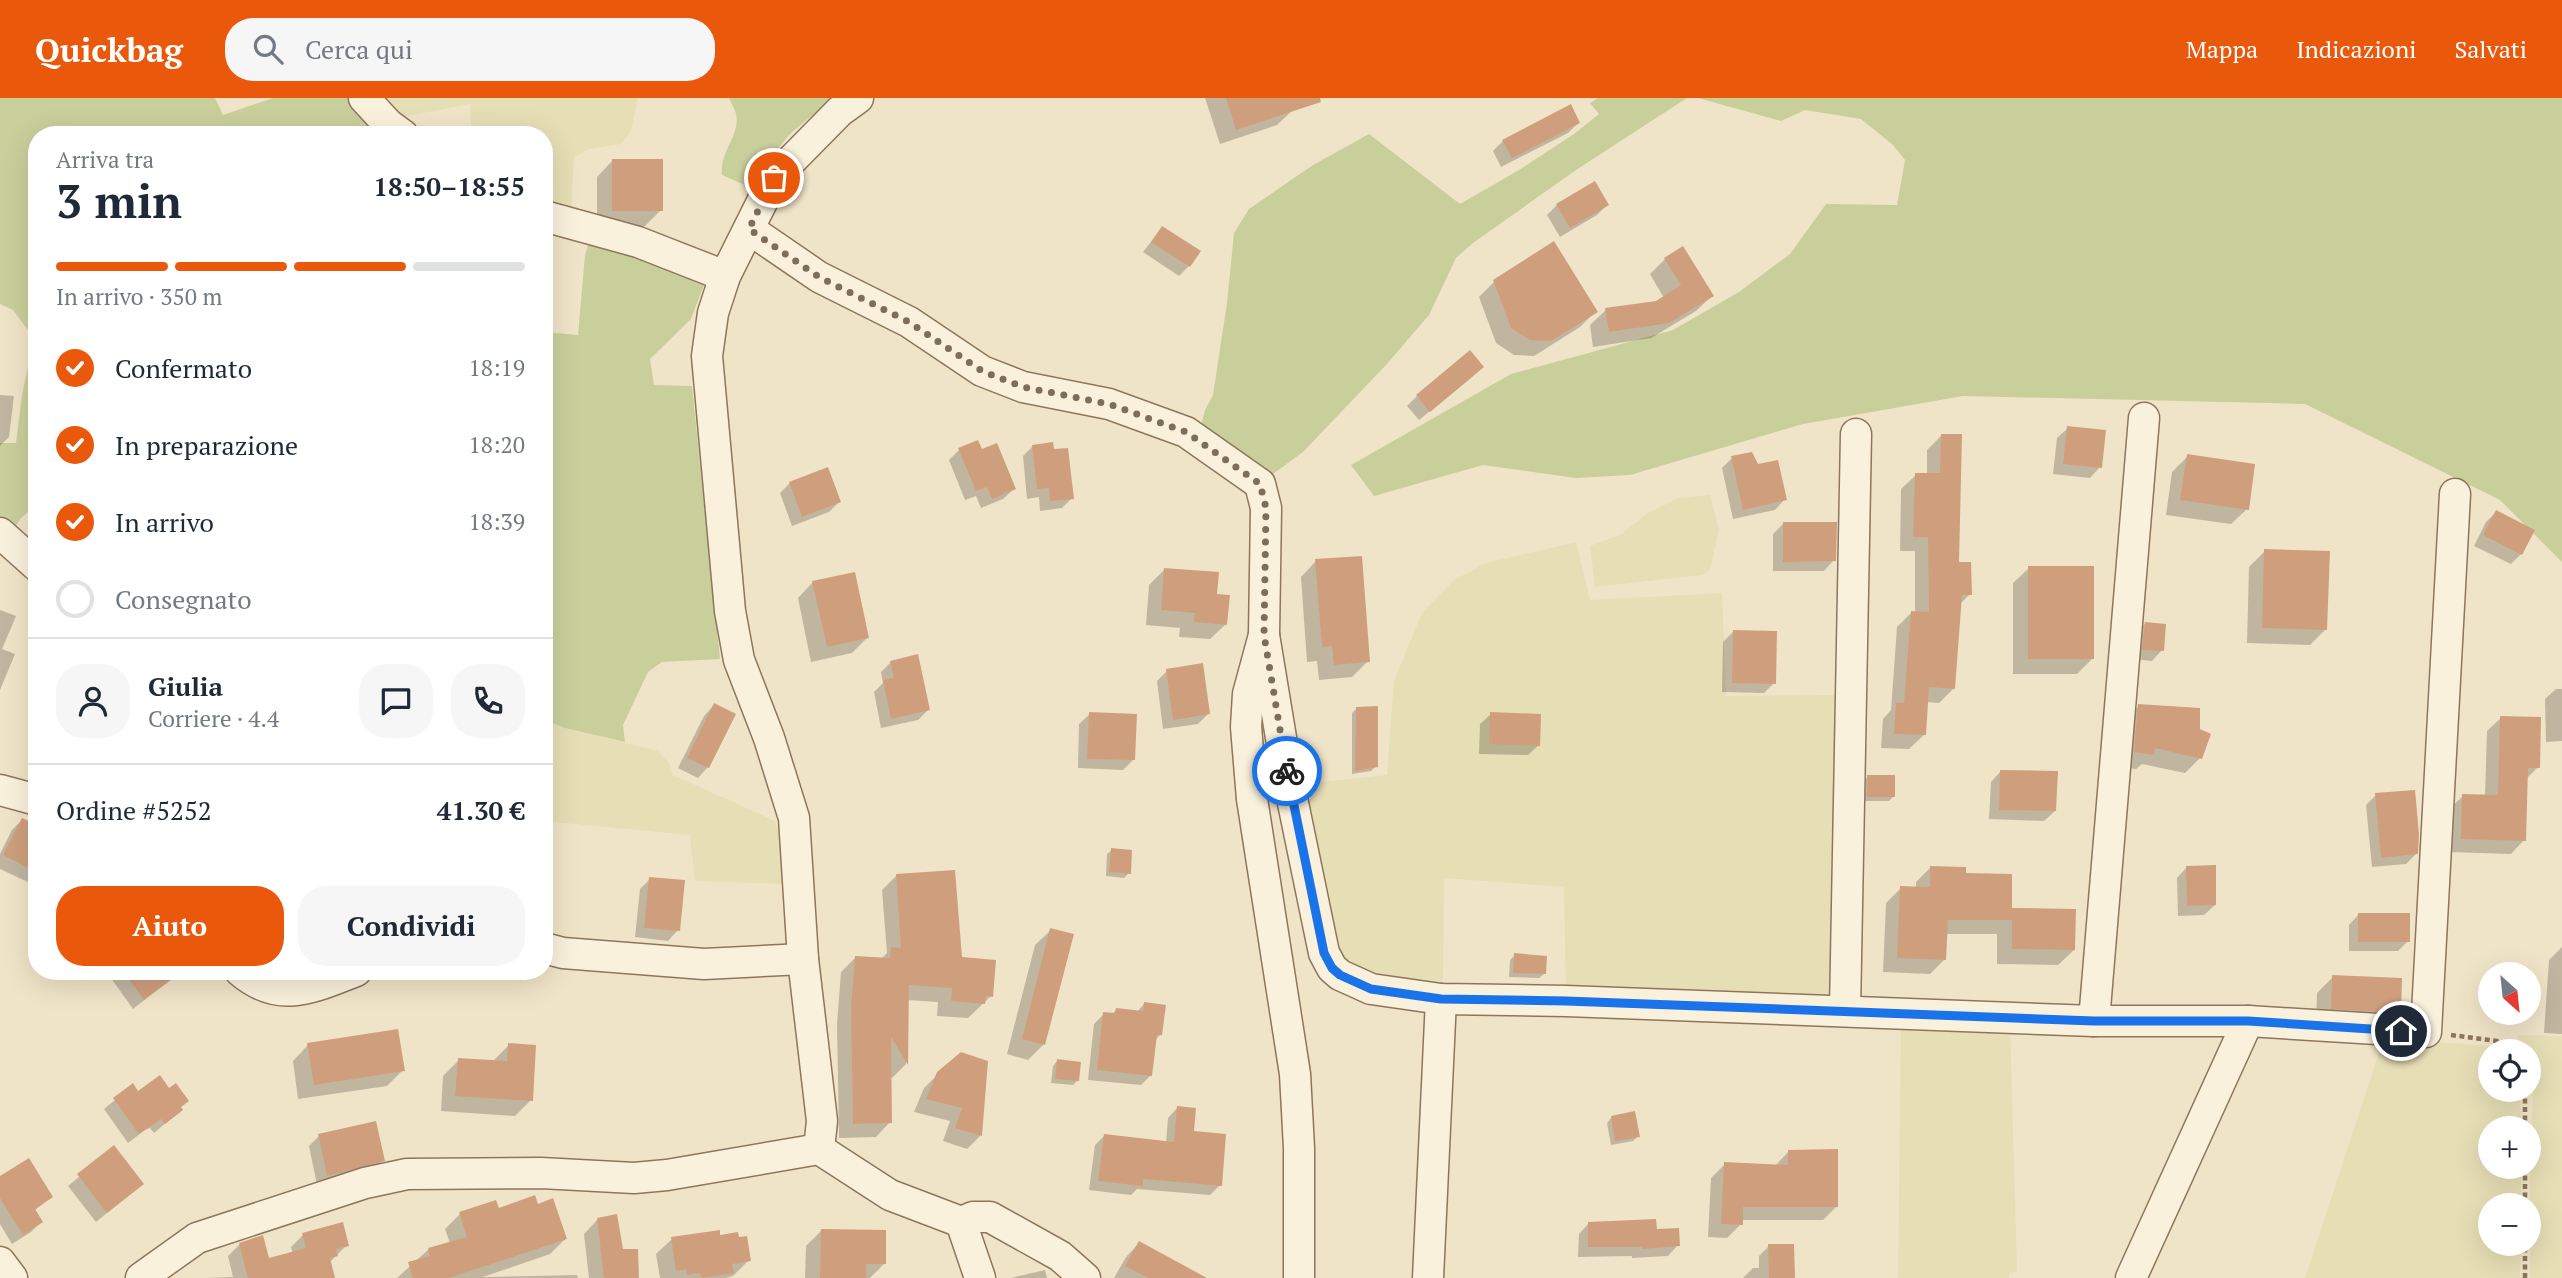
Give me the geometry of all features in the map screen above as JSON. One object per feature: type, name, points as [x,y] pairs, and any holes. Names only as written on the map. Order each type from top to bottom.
[{"type":"street","points":[[364,98],[391,126]]},
{"type":"street","points":[[819,1149],[822,1121],[803,959],[794,818],[769,738],[738,660],[730,611],[707,356],[713,313],[725,276],[774,178],[840,111],[858,98]]},
{"type":"street","points":[[553,218],[638,242],[725,276]]},
{"type":"street","points":[[749,229],[819,277],[909,322],[982,371],[1023,387],[1109,404],[1186,432],[1260,484],[1266,508],[1264,635],[1287,774],[1324,953],[1332,968],[1340,975],[1371,989],[1441,999],[1566,1001],[2094,1021],[2248,1021],[2426,1032],[2455,494]]},
{"type":"street","points":[[2094,1021],[2144,418]]},
{"type":"street","points":[[1845,1011],[1856,434]]},
{"type":"street","points":[[0,533],[28,558]]},
{"type":"street","points":[[1264,635],[1248,694],[1246,727],[1252,799],[1294,1074],[1299,1148],[1299,1278]]},
{"type":"street","points":[[0,790],[28,798]]},
{"type":"street","points":[[553,950],[704,964],[803,959]]},
{"type":"street","points":[[253,980],[277,992],[321,985],[334,980]]},
{"type":"street","points":[[1428,1278],[1441,999]]},
{"type":"street","points":[[2131,1278],[2248,1021]]},
{"type":"street","points":[[141,1278],[197,1238],[365,1183],[407,1174],[541,1173],[634,1178],[667,1175],[819,1149],[890,1195],[961,1222],[973,1217],[990,1217],[1060,1256],[1084,1278]]},
{"type":"street","points":[[961,1222],[980,1278]]},
{"type":"street","points":[[0,1262],[12,1278]]},
{"type":"path","points":[[2426,1032],[2481,1039]]},
{"type":"path","points":[[2525,1256],[2525,1278]]},
{"type":"shaded area","points":[[373,98],[638,98],[631,131],[621,144],[589,149],[574,157],[571,215],[553,210],[553,126],[471,126],[470,104],[392,119]]},
{"type":"shaded area","points":[[1710,495],[1719,530],[1710,570],[1702,575],[1595,587],[1590,546],[1622,534],[1646,514],[1679,498]]},
{"type":"shaded area","points":[[1576,542],[1590,600],[1722,593],[1726,696],[1852,695],[1845,1011],[1566,992],[1564,887],[1444,878],[1443,979],[1433,988],[1384,987],[1335,959],[1302,784],[1387,775],[1394,681],[1422,613],[1454,580],[1486,563]]},
{"type":"shaded area","points":[[553,723],[658,751],[669,763],[673,775],[775,821],[782,845],[787,884],[695,881],[690,835],[553,822]]},
{"type":"shaded area","points":[[1901,1023],[2010,1026],[2017,1271],[2009,1274],[2009,1278],[1898,1278]]},
{"type":"shaded area","points":[[2518,1035],[2562,1036],[2562,1278],[2530,1278],[2530,1256],[2541,1256],[2541,1193],[2530,1193],[2530,1179],[2541,1179],[2541,1116],[2532,1116],[2533,1102],[2541,1102],[2541,1039],[2518,1039]]},
{"type":"shaded area","points":[[2384,1038],[2478,1045],[2478,1102],[2520,1102],[2521,1116],[2478,1116],[2478,1179],[2521,1179],[2521,1193],[2478,1193],[2478,1256],[2521,1256],[2520,1278],[2305,1278]]},
{"type":"green space","points":[[0,98],[215,98],[223,115],[273,98],[351,98],[382,126],[28,126],[28,330],[13,310],[0,304]]},
{"type":"green space","points":[[729,98],[833,98],[790,134],[747,186],[722,175],[724,159],[737,122]]},
{"type":"green space","points":[[1598,98],[1687,98],[1576,170],[1456,258],[1429,315],[1386,365],[1303,452],[1273,474],[1254,466],[1201,426],[1213,395],[1234,233],[1249,209],[1313,165],[1369,134],[1460,204],[1574,134],[1599,114],[1590,103]]},
{"type":"green space","points":[[1698,98],[2562,98],[2562,562],[2500,500],[2305,404],[1963,396],[1803,424],[1630,475],[1576,478],[1483,465],[1374,496],[1351,465],[1511,374],[1673,330],[1739,292],[1790,254],[1826,204],[1897,205],[1905,160],[1893,145],[1861,119],[1805,110],[1781,121]]},
{"type":"green space","points":[[591,235],[705,282],[691,319],[650,359],[654,385],[692,386],[720,659],[662,662],[648,672],[623,725],[625,742],[553,723],[553,333],[578,335],[585,255]]},
{"type":"green space","points":[[28,366],[28,512],[12,533],[0,521],[0,443],[16,443]]},
{"type":"building","points":[[1226,98],[1320,98],[1321,102],[1236,130]]},
{"type":"building","points":[[1571,104],[1580,123],[1512,158],[1502,140]]},
{"type":"building","points":[[612,159],[663,159],[663,211],[612,211]]},
{"type":"building","points":[[1595,181],[1609,205],[1570,228],[1556,204]]},
{"type":"building","points":[[1162,226],[1201,251],[1190,267],[1151,242]]},
{"type":"building","points":[[1554,241],[1598,312],[1551,341],[1530,340],[1511,328],[1493,280]]},
{"type":"building","points":[[1683,246],[1714,296],[1669,323],[1609,332],[1605,308],[1656,301],[1681,285],[1664,258]]},
{"type":"building","points":[[1470,350],[1484,367],[1430,412],[1416,395]]},
{"type":"building","points":[[2067,426],[2106,430],[2102,468],[2063,464]]},
{"type":"building","points":[[1941,434],[1962,434],[1959,562],[1971,562],[1972,595],[1962,595],[1955,689],[1929,687],[1926,735],[1894,734],[1896,703],[1904,703],[1911,611],[1929,612],[1928,537],[1913,537],[1915,473],[1940,473]]},
{"type":"building","points":[[978,440],[982,449],[997,443],[1016,489],[992,499],[987,487],[976,491],[958,448]]},
{"type":"building","points":[[1053,442],[1054,449],[1068,448],[1074,499],[1050,501],[1049,488],[1037,489],[1032,445]]},
{"type":"building","points":[[1752,452],[1758,464],[1778,460],[1787,500],[1743,510],[1731,456]]},
{"type":"building","points":[[2187,454],[2255,464],[2249,510],[2180,500]]},
{"type":"building","points":[[828,467],[841,502],[802,517],[789,482]]},
{"type":"building","points":[[2496,510],[2535,530],[2522,555],[2483,535]]},
{"type":"building","points":[[1783,522],[1837,522],[1836,561],[1783,562]]},
{"type":"building","points":[[2264,549],[2330,551],[2327,630],[2262,628]]},
{"type":"building","points":[[1362,556],[1370,662],[1334,665],[1332,646],[1322,647],[1315,559]]},
{"type":"building","points":[[2028,566],[2094,566],[2094,659],[2028,659]]},
{"type":"building","points":[[1164,568],[1219,572],[1217,594],[1230,595],[1227,625],[1194,622],[1195,613],[1161,610]]},
{"type":"building","points":[[855,572],[869,638],[827,647],[812,581]]},
{"type":"building","points":[[2145,622],[2166,624],[2164,651],[2142,650]]},
{"type":"building","points":[[1733,630],[1777,631],[1776,684],[1732,683]]},
{"type":"building","points":[[918,654],[930,710],[891,719],[883,680],[894,678],[890,661]]},
{"type":"building","points":[[1203,663],[1210,714],[1173,720],[1166,669]]},
{"type":"building","points":[[714,703],[736,714],[709,768],[687,758]]},
{"type":"building","points":[[2138,704],[2200,708],[2200,729],[2211,734],[2202,759],[2155,748],[2154,755],[2134,752]]},
{"type":"building","points":[[1378,706],[1378,767],[1355,771],[1356,707]]},
{"type":"building","points":[[1089,712],[1137,714],[1135,760],[1087,759]]},
{"type":"building","points":[[1490,712],[1541,714],[1540,746],[1489,744]]},
{"type":"building","points":[[2500,716],[2541,717],[2540,768],[2528,768],[2526,841],[2461,839],[2462,794],[2498,795]]},
{"type":"building","points":[[2000,770],[2058,771],[2056,811],[1999,810]]},
{"type":"building","points":[[1867,775],[1895,775],[1895,797],[1867,797]]},
{"type":"building","points":[[2415,790],[2418,854],[2381,858],[2375,793]]},
{"type":"building","points":[[22,818],[28,821],[28,868],[3,855]]},
{"type":"building","points":[[1111,848],[1132,850],[1131,874],[1109,872]]},
{"type":"building","points":[[2216,865],[2216,905],[2187,906],[2186,866]]},
{"type":"building","points":[[1930,866],[1966,867],[1966,873],[2012,874],[2012,920],[1948,920],[1946,960],[1897,958],[1900,886],[1930,887]]},
{"type":"building","points":[[955,870],[962,957],[996,960],[993,997],[986,996],[985,1004],[951,1001],[952,988],[909,985],[908,1065],[891,1037],[892,1123],[853,1124],[851,1008],[855,956],[890,958],[891,947],[901,948],[896,874]]},
{"type":"building","points":[[649,877],[685,880],[680,931],[644,928]]},
{"type":"building","points":[[2012,908],[2076,909],[2075,950],[2012,949]]},
{"type":"building","points":[[2358,913],[2410,913],[2410,942],[2358,942]]},
{"type":"building","points":[[1050,928],[1074,934],[1045,1045],[1022,1039]]},
{"type":"building","points":[[1514,953],[1547,956],[1546,974],[1513,973]]},
{"type":"building","points":[[2332,975],[2402,978],[2401,1013],[2331,1009]]},
{"type":"building","points":[[130,980],[171,980],[144,1000]]},
{"type":"building","points":[[1144,1002],[1166,1005],[1162,1035],[1157,1035],[1152,1076],[1097,1070],[1103,1012],[1115,1013],[1116,1008],[1143,1011]]},
{"type":"building","points":[[398,1029],[405,1071],[314,1085],[307,1043]]},
{"type":"building","points":[[508,1043],[536,1045],[533,1101],[455,1096],[458,1058],[507,1061]]},
{"type":"building","points":[[961,1052],[988,1061],[982,1136],[955,1128],[962,1108],[926,1099],[937,1072]]},
{"type":"building","points":[[1057,1059],[1081,1062],[1079,1081],[1055,1079]]},
{"type":"building","points":[[160,1075],[169,1088],[176,1083],[189,1101],[181,1107],[183,1110],[165,1124],[161,1119],[139,1134],[113,1098],[133,1083],[138,1091]]},
{"type":"building","points":[[1177,1106],[1196,1108],[1194,1131],[1226,1134],[1222,1186],[1143,1179],[1143,1186],[1098,1181],[1104,1134],[1174,1142]]},
{"type":"building","points":[[1635,1111],[1640,1137],[1615,1141],[1611,1116]]},
{"type":"building","points":[[376,1121],[385,1161],[327,1176],[318,1134]]},
{"type":"building","points":[[114,1145],[144,1184],[107,1213],[77,1174]]},
{"type":"building","points":[[1838,1149],[1838,1207],[1743,1207],[1743,1225],[1721,1224],[1724,1162],[1788,1165],[1788,1150]]},
{"type":"building","points":[[29,1158],[53,1197],[35,1209],[43,1222],[23,1235],[0,1198],[0,1176]]},
{"type":"building","points":[[535,1195],[538,1204],[553,1198],[567,1239],[449,1278],[413,1278],[408,1262],[430,1256],[428,1248],[467,1237],[459,1212],[496,1200],[499,1208]]},
{"type":"building","points":[[617,1214],[623,1249],[638,1249],[639,1278],[604,1278],[597,1218]]},
{"type":"building","points":[[1656,1219],[1657,1229],[1679,1228],[1680,1246],[1642,1249],[1588,1247],[1588,1222]]},
{"type":"building","points":[[343,1222],[349,1246],[336,1249],[338,1256],[330,1258],[335,1278],[248,1278],[239,1243],[263,1235],[269,1258],[306,1248],[302,1233]]},
{"type":"building","points":[[821,1229],[886,1230],[886,1264],[866,1264],[866,1278],[820,1278]]},
{"type":"building","points":[[720,1230],[720,1235],[738,1232],[739,1237],[747,1236],[751,1261],[732,1264],[734,1273],[702,1278],[700,1273],[687,1275],[686,1269],[676,1271],[671,1237]]},
{"type":"building","points":[[1139,1241],[1207,1278],[1148,1278],[1125,1266]]},
{"type":"building","points":[[1768,1244],[1794,1244],[1795,1278],[1769,1278]]},
{"type":"way so far","points":[[774,178],[749,229],[819,277],[909,322],[982,371],[1023,387],[1109,404],[1186,432],[1260,484],[1266,508],[1264,635],[1287,771]]},
{"type":"route","points":[[1287,771],[1324,953],[1332,968],[1340,975],[1371,989],[1441,999],[1566,1001],[2094,1021],[2248,1021],[2401,1031]]}]
